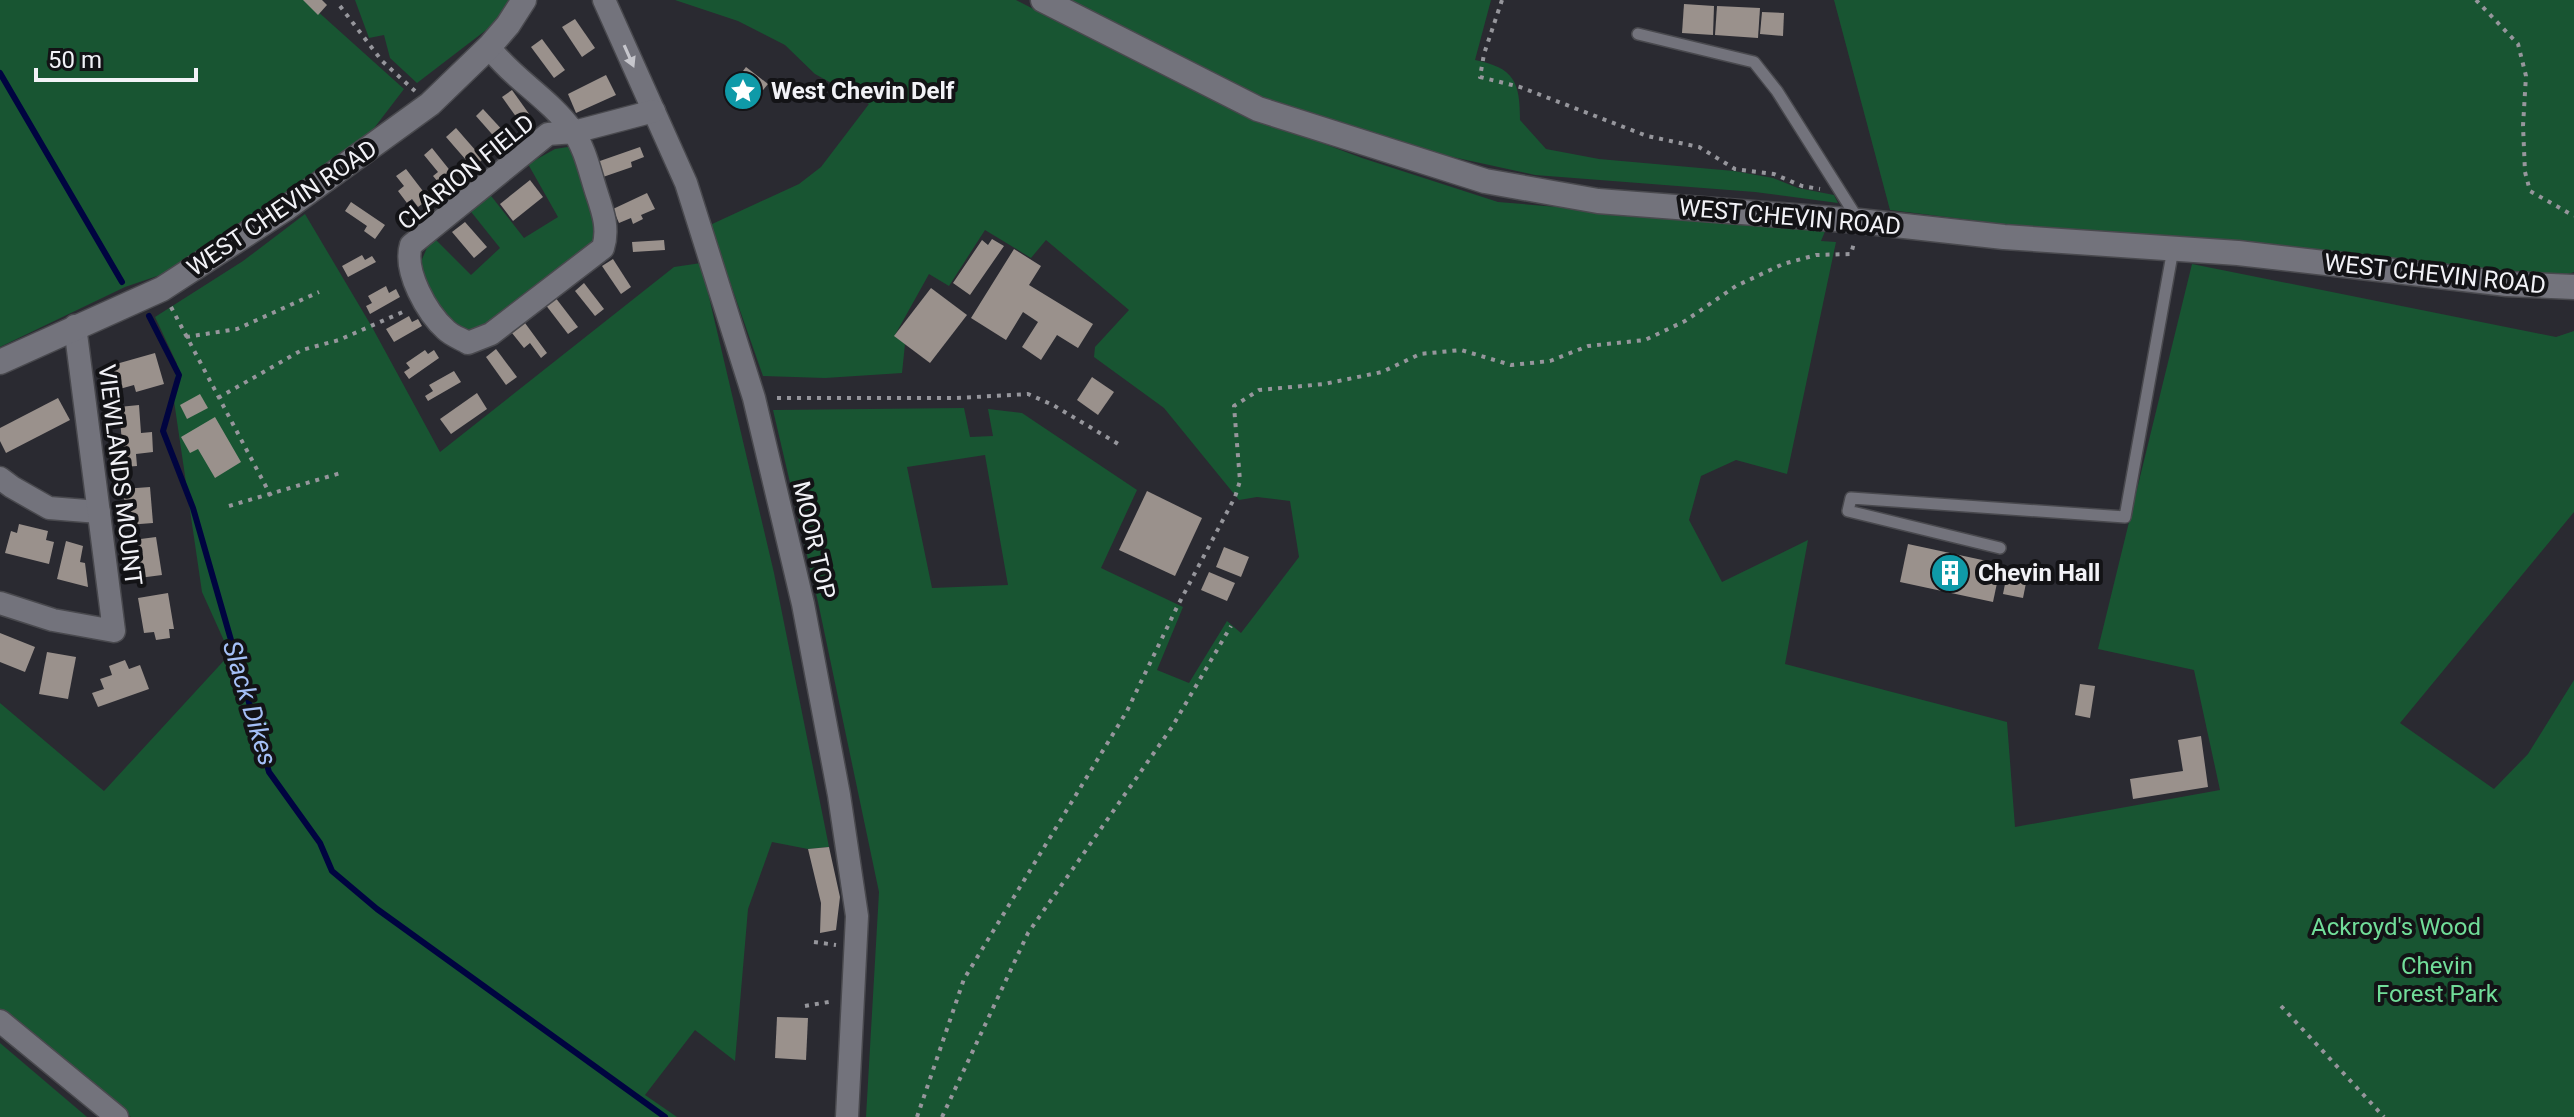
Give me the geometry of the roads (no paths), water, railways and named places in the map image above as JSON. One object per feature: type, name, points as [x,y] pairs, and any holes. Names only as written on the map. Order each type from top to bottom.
[{"type":"street","name":"WEST CHEVIN ROAD","points":[[0,362],[162,289],[285,209],[430,104],[489,47],[524,0]]},
{"type":"street","name":"MOOR TOP","points":[[604,0],[686,183],[754,398],[803,604],[839,795],[857,916],[847,1117]]},
{"type":"street","name":"WEST CHEVIN ROAD","points":[[1043,0],[1258,109],[1485,181],[1598,201],[1859,221],[2004,237],[2238,253],[2507,284],[2574,287]]},
{"type":"street","name":"CLARION FIELD","points":[[489,47],[521,81],[547,101],[574,132],[604,216],[606,239],[603,248],[491,334],[468,343],[446,331],[416,289],[409,263],[411,245],[548,134],[574,132]]},
{"type":"street","points":[[574,132],[654,111]]},
{"type":"street","name":"VIEWLANDS MOUNT","points":[[0,603],[53,620],[114,631],[75,326]]},
{"type":"street","points":[[0,478],[49,508],[99,512]]},
{"type":"street","points":[[0,1021],[117,1117]]},
{"type":"lane","points":[[1638,34],[1754,62],[1777,91],[1859,221]]},
{"type":"lane","points":[[2000,548],[1848,511],[1851,498],[2125,517],[2173,249]]},
{"type":"waterway","points":[[0,73],[122,282]]},
{"type":"waterway","name":"Slack Dikes","points":[[149,316],[179,375],[163,431],[193,508],[269,772],[320,843],[332,871],[377,909],[665,1117]]},
{"type":"place","name":"West Chevin Delf","points":[[743,91]]},
{"type":"place","name":"Chevin Hall","points":[[1950,573]]},
{"type":"park label","name":"Ackroyd's Wood","points":[[2396,927]]},
{"type":"park label","name":"Chevin Forest Park","points":[[2437,980]]}]
